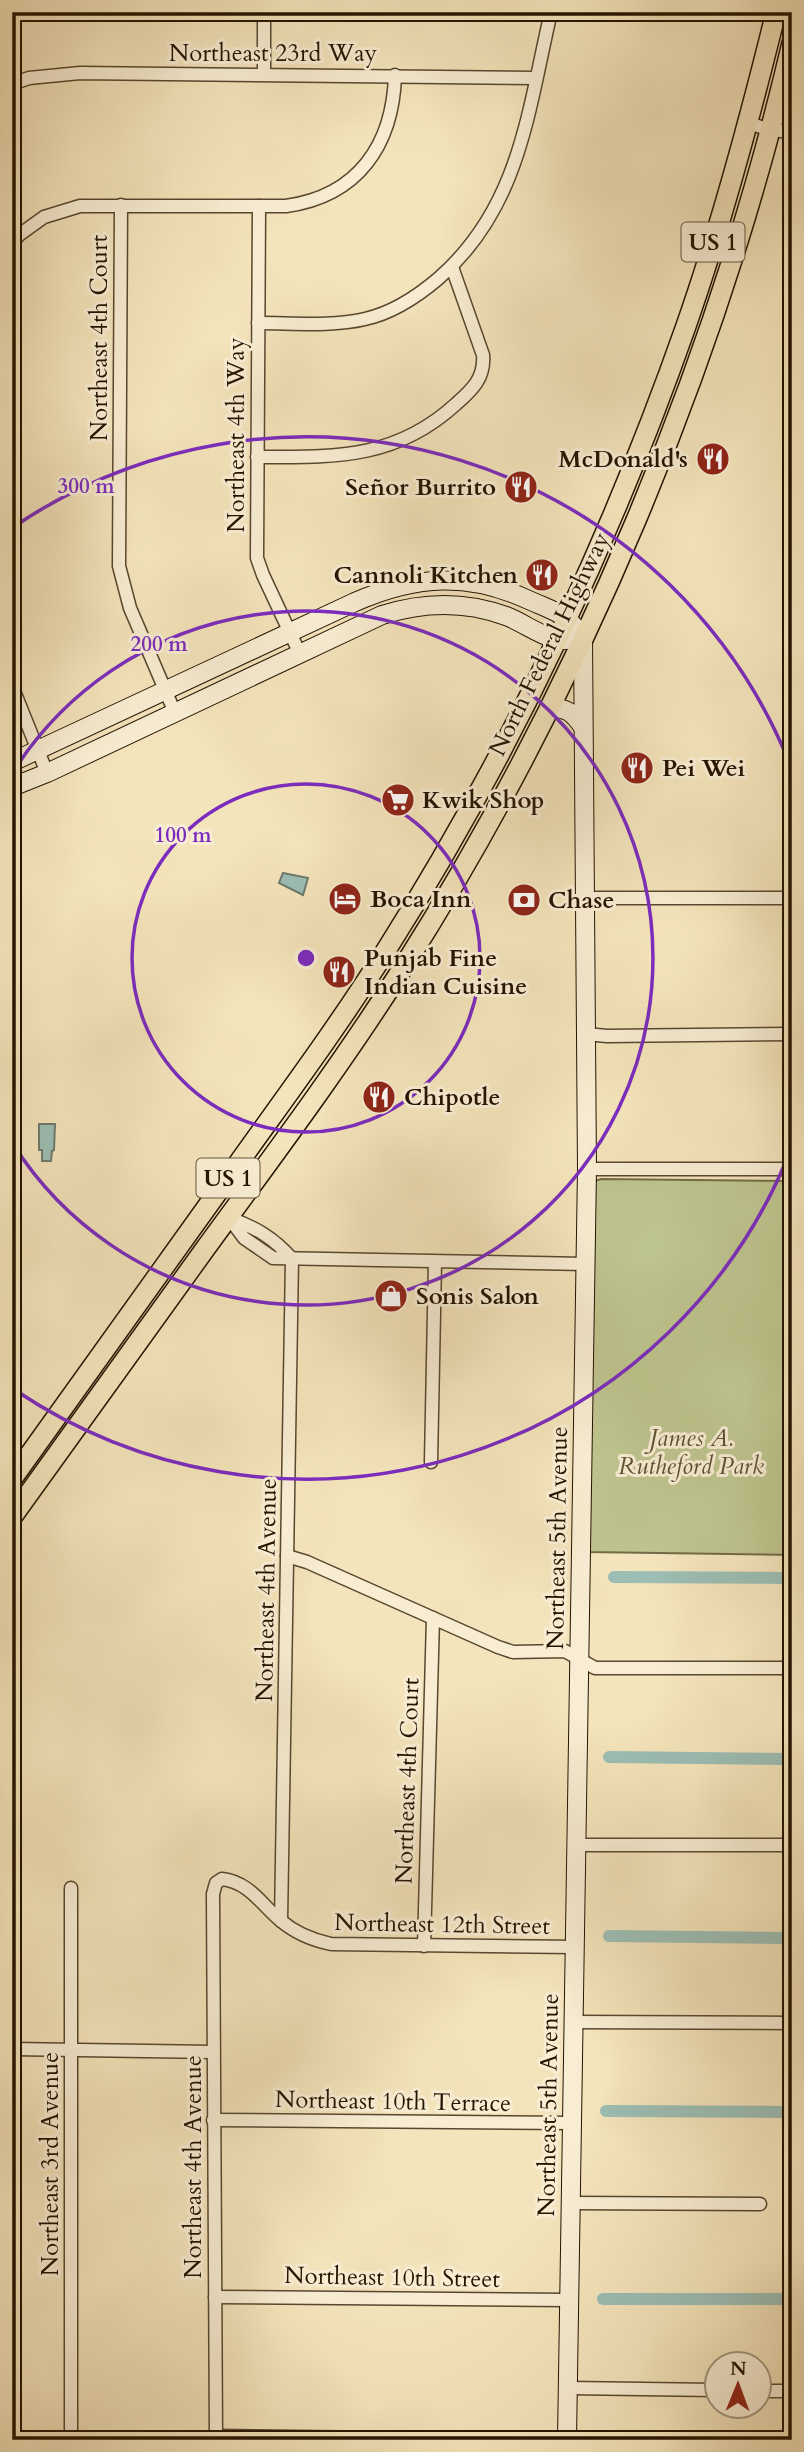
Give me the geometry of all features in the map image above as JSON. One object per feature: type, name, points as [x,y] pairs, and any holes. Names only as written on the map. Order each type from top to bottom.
[{"type":"main road","name":"North Federal Highway","points":[[12,1479],[316,1056],[403,923],[453,838],[536,685],[618,505],[688,322],[736,169],[776,12]]},
{"type":"main road","name":"North Federal Highway","points":[[12,1517],[335,1070],[405,965],[472,850],[549,708],[639,514],[685,396],[751,197],[792,43]]},
{"type":"main road","points":[[736,169],[745,174],[751,197]]},
{"type":"main road","points":[[453,838],[472,850]]},
{"type":"main road","points":[[403,923],[400,953],[405,965]]},
{"type":"main road","points":[[229,1218],[226,1197],[231,1173]]},
{"type":"main road","points":[[205,1250],[212,1226],[212,1214],[208,1206]]},
{"type":"street","points":[[264,12],[264,74]]},
{"type":"street","points":[[258,323],[342,323],[367,319],[410,299],[452,267],[485,227],[509,181],[551,12]]},
{"type":"street","name":"Northeast 23rd Way","points":[[12,84],[29,78],[80,73],[536,78]]},
{"type":"street","points":[[14,235],[44,217],[68,208],[121,205],[286,206],[329,194],[356,175],[371,158],[388,127],[395,75]]},
{"type":"street","points":[[749,123],[770,130],[792,132]]},
{"type":"street","name":"Northeast 4th Court","points":[[121,205],[119,566],[130,608],[175,713]]},
{"type":"street","name":"Northeast 4th Way","points":[[259,206],[257,558],[300,654]]},
{"type":"street","points":[[257,457],[340,456],[386,446],[429,425],[465,396],[480,378],[484,367],[483,355],[452,267]]},
{"type":"street","points":[[445,580],[445,605]]},
{"type":"street","points":[[12,762],[377,592],[416,582],[445,580],[481,583],[500,588],[568,617],[583,637]]},
{"type":"street","points":[[12,787],[382,615],[414,607],[471,606],[532,627],[557,640],[583,637]]},
{"type":"street","name":"Northeast 5th Avenue","points":[[567,2440],[587,1169],[583,637]]},
{"type":"street","points":[[12,686],[47,773]]},
{"type":"street","points":[[549,708],[566,709],[583,727]]},
{"type":"street","points":[[585,898],[792,898]]},
{"type":"street","points":[[586,1034],[792,1034]]},
{"type":"street","points":[[316,1056],[335,1070]]},
{"type":"street","points":[[587,1169],[792,1170]]},
{"type":"street","points":[[229,1218],[244,1238],[272,1258],[585,1264]]},
{"type":"street","name":"Northeast 4th Avenue","points":[[281,1921],[292,1259]]},
{"type":"street","points":[[431,1462],[435,1262]]},
{"type":"street","points":[[287,1556],[307,1562],[513,1652],[565,1651],[595,1668],[792,1668]]},
{"type":"street","name":"Northeast 4th Court","points":[[424,1946],[433,1618]]},
{"type":"street","points":[[576,1845],[792,1845]]},
{"type":"street","name":"Northeast 12th Street","points":[[213,1894],[216,1883],[222,1879],[240,1884],[250,1889],[281,1921],[308,1938],[331,1944],[575,1947]]},
{"type":"street","name":"Northeast 3rd Avenue","points":[[71,1888],[71,2440]]},
{"type":"street","name":"Northeast 4th Avenue","points":[[213,1894],[216,2438]]},
{"type":"street","points":[[573,2022],[792,2023]]},
{"type":"street","points":[[12,2049],[213,2052]]},
{"type":"street","name":"Northeast 10th Terrace","points":[[213,2120],[572,2123]]},
{"type":"street","points":[[570,2203],[760,2204]]},
{"type":"street","name":"Northeast 10th Street","points":[[215,2297],[569,2300]]},
{"type":"street","points":[[568,2388],[702,2390]]},
{"type":"street","points":[[772,2390],[792,2391]]},
{"type":"street","points":[[216,2438],[560,2440]]},
{"type":"green space","name":"James A. Rutheford Park","points":[[595,1181],[792,1181],[792,1555],[588,1552]]},
{"type":"water","points":[[283,873],[308,878],[303,895],[279,883]]},
{"type":"water","points":[[39,1124],[55,1124],[51,1161],[42,1161],[42,1150],[39,1150]]},
{"type":"waterway","points":[[614,1577],[792,1578]]},
{"type":"waterway","points":[[609,1757],[792,1759]]},
{"type":"waterway","points":[[609,1936],[792,1938]]},
{"type":"waterway","points":[[606,2111],[792,2112]]},
{"type":"waterway","points":[[603,2299],[792,2299]]},
{"type":"place","name":"McDonald's","points":[[713,459]]},
{"type":"place","name":"Señor Burrito","points":[[521,487]]},
{"type":"place","name":"Cannoli Kitchen","points":[[542,575]]},
{"type":"place","name":"Pei Wei","points":[[637,768]]},
{"type":"place","name":"Kwik Shop","points":[[398,800]]},
{"type":"place","name":"Boca Inn","points":[[345,899]]},
{"type":"place","name":"Chase","points":[[524,900]]},
{"type":"place","name":"Punjab Fine Indian Cuisine","points":[[339,972]]},
{"type":"place","name":"Chipotle","points":[[379,1097]]},
{"type":"place","name":"Sonis Salon","points":[[391,1296]]}]
